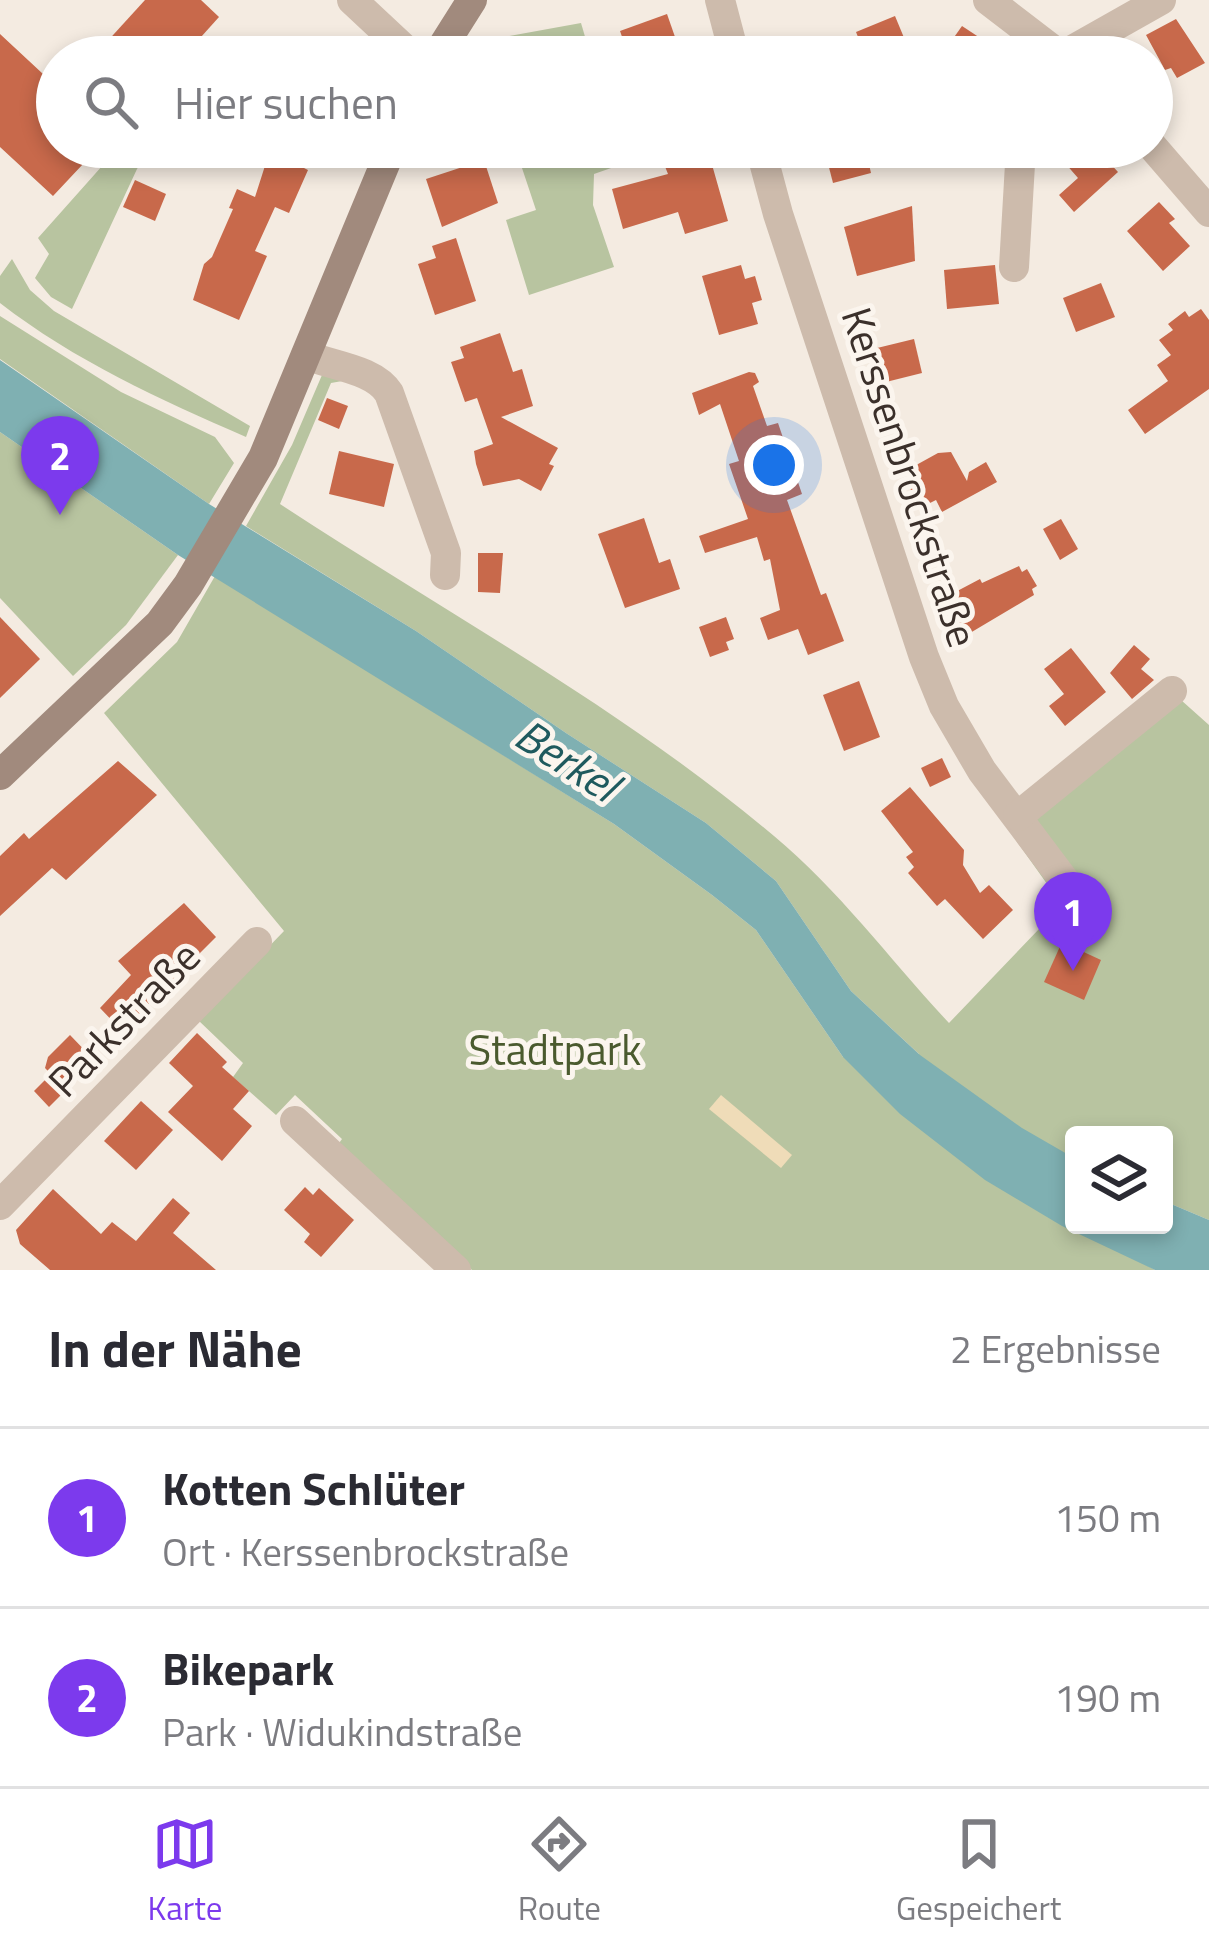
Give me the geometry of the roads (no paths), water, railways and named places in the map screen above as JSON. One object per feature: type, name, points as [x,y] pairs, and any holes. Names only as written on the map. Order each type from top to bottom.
[{"type":"street","points":[[352,0],[391,36]]},
{"type":"street","points":[[449,36],[472,0]]},
{"type":"street","points":[[720,0],[730,36]]},
{"type":"street","points":[[988,0],[1034,36]]},
{"type":"street","points":[[1098,36],[1161,0]]},
{"type":"street","points":[[0,775],[160,623],[188,585],[249,486],[383,168]]},
{"type":"street","name":"Kerssenbrockstraße","points":[[767,168],[924,657],[944,706],[982,771],[1073,892]]},
{"type":"street","points":[[1014,267],[1020,168]]},
{"type":"street","points":[[1171,168],[1209,212]]},
{"type":"street","points":[[306,356],[382,382],[446,553],[445,574]]},
{"type":"street","points":[[1018,816],[1172,691]]},
{"type":"street","name":"Parkstraße","points":[[0,1205],[257,942]]},
{"type":"street","points":[[295,1121],[456,1270]]},
{"type":"water","name":"Berkel","points":[[0,360],[209,504],[416,631],[706,823],[776,881],[851,991],[920,1055],[1065,1153],[1065,1227],[985,1180],[900,1114],[843,1057],[756,930],[712,895],[614,824],[178,555],[0,432]]},
{"type":"water","points":[[1173,1205],[1209,1220],[1209,1270],[1155,1270],[1079,1234],[1173,1234]]},
{"type":"place","name":"Bikepark","points":[[60,515]]},
{"type":"place","name":"Kotten Schlüter","points":[[1073,971]]},
{"type":"park label","name":"Stadtpark","points":[[555,1050]]}]
